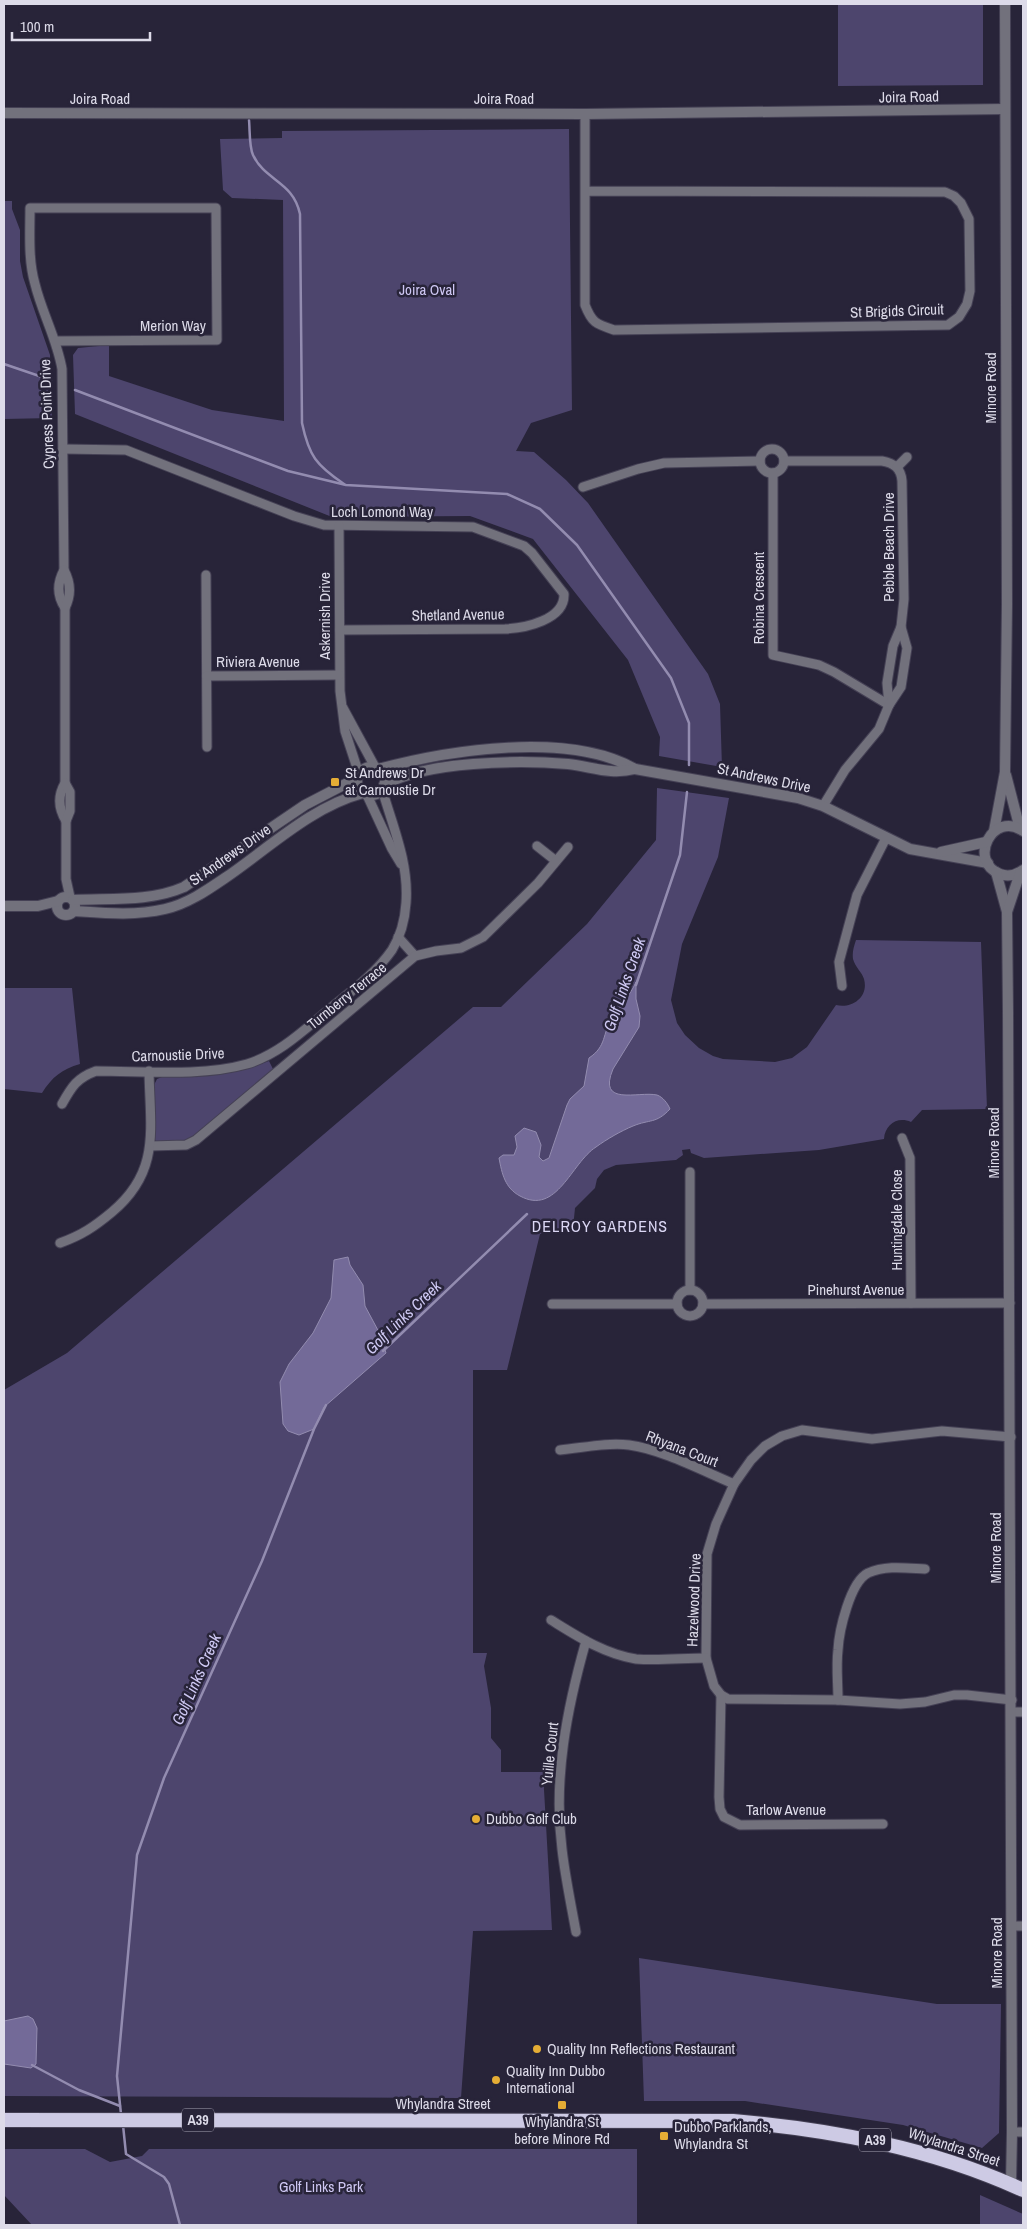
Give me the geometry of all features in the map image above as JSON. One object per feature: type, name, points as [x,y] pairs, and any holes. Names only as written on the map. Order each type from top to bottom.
[{"type":"highway","name":"Whylandra Street","points":[[4,2120],[734,2121],[818,2130],[870,2139],[919,2151],[977,2170],[1017,2187]]},
{"type":"street","name":"Minore Road","points":[[994,831],[1006,772],[1005,4]]},
{"type":"street","name":"Joira Road","points":[[4,113],[585,114],[1005,109]]},
{"type":"street","name":"St Brigids Circuit","points":[[585,114],[585,305],[590,320],[601,326],[614,330],[948,325],[959,317],[968,304],[970,290],[969,219],[961,203],[954,196],[945,192],[586,191]]},
{"type":"street","name":"Cypress Point Drive","points":[[64,901],[66,821],[70,811],[70,792],[65,782],[64,608],[69,599],[69,579],[64,570],[62,368],[56,342],[32,273],[30,208],[216,208]]},
{"type":"street","name":"Merion Way","points":[[56,342],[217,340],[216,208]]},
{"type":"street","name":"Loch Lomond Way","points":[[63,449],[126,450],[309,522],[338,526],[447,525],[483,530],[515,542],[532,553],[560,587],[564,599]]},
{"type":"street","points":[[772,449],[779,451],[784,461],[782,468],[773,474],[764,470],[760,461],[765,451],[772,449]]},
{"type":"street","points":[[784,461],[882,461],[897,467],[908,457]]},
{"type":"street","points":[[583,487],[638,469],[664,463],[760,461]]},
{"type":"street","name":"Pebble Beach Drive","points":[[889,705],[887,683],[893,646],[901,627],[904,579],[902,481],[897,467]]},
{"type":"street","name":"Robina Crescent","points":[[773,474],[773,655],[818,665],[834,672],[889,705]]},
{"type":"street","name":"Askernish Drive","points":[[338,526],[339,676],[345,731],[358,776]]},
{"type":"street","name":"Riviera Avenue","points":[[206,575],[207,747]]},
{"type":"street","name":"Shetland Avenue","points":[[340,630],[505,629],[528,626],[547,618],[558,610],[564,599]]},
{"type":"street","name":"Pebble Beach Drive","points":[[823,806],[845,770],[879,729],[889,705],[901,687],[907,648],[901,627]]},
{"type":"street","name":"Riviera Avenue","points":[[207,676],[339,676]]},
{"type":"street","name":"Askernish Drive","points":[[342,706],[377,768]]},
{"type":"street","name":"St Andrews Drive","points":[[377,768],[459,751],[516,747],[570,750],[621,760],[635,769],[798,798],[823,806],[910,849],[988,863]]},
{"type":"street","name":"St Andrews Drive","points":[[383,787],[399,777],[461,765],[516,762],[568,764],[619,773],[635,769]]},
{"type":"street","points":[[366,768],[377,768],[384,776],[383,787],[376,794],[365,794],[358,786],[358,776],[366,768]]},
{"type":"street","name":"Minore Road","points":[[1006,772],[1022,830]]},
{"type":"street","name":"St Andrews Drive","points":[[358,776],[305,805],[184,887],[173,892],[148,897],[64,901],[66,915],[74,911],[121,914],[148,912],[165,909],[191,900],[234,872],[312,816],[344,798],[365,794]]},
{"type":"street","name":"Carnoustie Drive","points":[[62,1104],[72,1087],[81,1077],[96,1071],[206,1071],[246,1064],[271,1054],[285,1045],[365,980],[384,959],[398,937],[406,904],[401,845],[383,787]]},
{"type":"street","name":"Carnoustie Drive","points":[[365,794],[392,849],[403,866]]},
{"type":"street","points":[[1022,830],[1006,826],[994,831],[986,842],[984,849],[988,863],[996,872],[1012,875],[1022,872]]},
{"type":"street","points":[[842,986],[839,962],[857,895],[886,838]]},
{"type":"street","name":"St Andrews Drive","points":[[938,853],[986,842]]},
{"type":"street","points":[[537,846],[556,861]]},
{"type":"street","name":"Turnberry Terrace","points":[[150,1146],[186,1145],[196,1140],[416,956],[461,948],[483,937],[538,883],[568,847]]},
{"type":"street","name":"Minore Road","points":[[996,872],[1007,912],[1012,1926],[1018,2132],[1017,2187]]},
{"type":"street","name":"Minore Road","points":[[1007,912],[1022,872]]},
{"type":"street","points":[[4,906],[38,906],[64,901],[76,905],[74,911]]},
{"type":"street","points":[[398,937],[416,956]]},
{"type":"street","points":[[60,1243],[89,1231],[123,1202],[135,1188],[146,1168],[150,1146],[148,1071]]},
{"type":"street","name":"Huntingdale Close","points":[[902,1138],[910,1158],[911,1303]]},
{"type":"street","points":[[690,1172],[690,1290]]},
{"type":"street","points":[[690,1290],[700,1295],[703,1304],[698,1313],[690,1316],[682,1314],[677,1304],[680,1296],[690,1290]]},
{"type":"street","name":"Pinehurst Avenue","points":[[703,1304],[1010,1303]]},
{"type":"street","points":[[552,1304],[677,1304]]},
{"type":"street","name":"Hazelwood Drive","points":[[720,1695],[709,1674],[706,1658],[708,1554],[716,1524],[734,1484],[751,1460],[765,1446],[782,1436],[802,1430],[872,1439],[942,1431],[1011,1437]]},
{"type":"street","name":"Rhyana Court","points":[[560,1450],[604,1445],[629,1445],[654,1452],[734,1484]]},
{"type":"street","points":[[838,1700],[838,1650],[841,1628],[857,1583],[866,1574],[881,1568],[925,1569]]},
{"type":"street","points":[[551,1620],[586,1641],[611,1652],[636,1658],[706,1658]]},
{"type":"street","name":"Yuille Court","points":[[576,1932],[561,1848],[559,1792],[564,1734],[574,1684],[586,1641]]},
{"type":"street","points":[[720,1695],[728,1699],[838,1700],[900,1704],[925,1702],[954,1695],[1012,1700]]},
{"type":"street","name":"Tarlow Avenue","points":[[720,1695],[719,1797],[720,1809],[724,1817],[740,1825],[883,1824]]},
{"type":"street","points":[[1012,1712],[1023,1712]]},
{"type":"street","points":[[1012,1926],[1023,1926]]},
{"type":"green space","points":[[838,4],[983,4],[983,85],[838,86]]},
{"type":"green space","name":"Joira Oval","points":[[569,129],[572,410],[531,423],[516,451],[534,452],[566,480],[588,503],[708,674],[720,704],[722,767],[659,756],[660,737],[628,660],[533,539],[470,516],[332,517],[75,414],[73,355],[78,348],[109,345],[109,376],[212,410],[284,421],[283,200],[232,198],[223,190],[220,139],[282,138],[282,131]]},
{"type":"green space","points":[[4,201],[12,201],[12,209],[20,230],[20,261],[23,277],[50,355],[52,418],[4,419]]},
{"type":"green space","name":"Dubbo Golf Club","points":[[657,788],[729,798],[718,857],[682,944],[671,1000],[677,1023],[685,1035],[699,1048],[723,1059],[775,1062],[792,1058],[807,1047],[836,1005],[848,1005],[862,996],[865,985],[864,979],[853,959],[856,940],[981,942],[987,1109],[922,1110],[911,1122],[901,1120],[890,1125],[884,1139],[819,1150],[704,1158],[691,1153],[690,1149],[682,1150],[683,1155],[676,1160],[616,1165],[604,1170],[597,1179],[595,1188],[575,1208],[573,1228],[540,1234],[507,1370],[473,1370],[473,1653],[487,1653],[484,1666],[491,1708],[491,1738],[501,1750],[501,1772],[543,1772],[552,1930],[473,1931],[461,2098],[4,2096],[4,1390],[67,1353],[473,1007],[501,1007],[587,924],[656,840]]},
{"type":"green space","points":[[4,988],[72,988],[80,1064],[58,1074],[42,1093],[4,1089]]},
{"type":"green space","points":[[269,1061],[274,1071],[188,1142],[157,1143],[154,1138],[154,1085],[157,1079],[162,1077],[229,1072]]},
{"type":"green space","points":[[639,1958],[937,2004],[1001,2004],[999,2133],[982,2148],[903,2125],[745,2101],[644,2101]]},
{"type":"green space","name":"Golf Links Park","points":[[4,2149],[85,2149],[110,2162],[142,2156],[149,2149],[637,2149],[637,2225],[32,2225],[4,2195]]},
{"type":"green space","points":[[980,2195],[1023,2214],[1023,2225],[980,2225]]},
{"type":"shaded area","points":[[636,982],[636,999],[640,1016],[639,1027],[613,1069],[610,1089],[622,1095],[657,1095],[665,1101],[670,1109],[661,1117],[628,1128],[596,1147],[554,1194],[544,1199],[533,1200],[520,1196],[508,1185],[503,1175],[499,1158],[503,1155],[514,1155],[517,1147],[515,1136],[524,1128],[536,1132],[541,1145],[539,1157],[543,1161],[549,1158],[567,1105],[570,1099],[584,1086],[589,1058],[599,1049],[612,1018]]},
{"type":"shaded area","points":[[348,1257],[350,1265],[363,1285],[365,1306],[380,1334],[386,1353],[324,1407],[314,1429],[299,1435],[288,1431],[283,1424],[280,1382],[289,1364],[313,1333],[331,1298],[334,1260]]},
{"type":"shaded area","points":[[28,2016],[33,2019],[37,2028],[36,2064],[31,2068],[4,2064],[4,2021]]},
{"type":"waterway","points":[[249,120],[250,143],[253,155],[264,171],[291,195],[300,214],[302,423],[315,459],[344,484]]},
{"type":"waterway","points":[[4,364],[51,380]]},
{"type":"waterway","points":[[75,390],[288,471],[346,485],[507,494],[540,509],[577,545],[671,678],[689,723],[689,765]]},
{"type":"waterway","name":"Golf Links Creek","points":[[636,985],[680,855],[687,792]]},
{"type":"waterway","name":"Golf Links Creek","points":[[383,1351],[527,1214]]},
{"type":"waterway","name":"Golf Links Creek","points":[[121,2114],[117,2076],[137,1855],[164,1778],[262,1561],[314,1429],[326,1405]]},
{"type":"waterway","points":[[32,2065],[79,2090],[120,2106]]},
{"type":"waterway","name":"Golf Links Creek","points":[[123,2125],[126,2154],[164,2177],[169,2184],[180,2225]]},
{"type":"place","name":"St Andrews Dr at Carnoustie Dr","points":[[335,782]]},
{"type":"place","name":"Dubbo Golf Club","points":[[476,1819]]},
{"type":"place","name":"Quality Inn Reflections Restaurant","points":[[537,2049]]},
{"type":"place","name":"Quality Inn Dubbo International","points":[[496,2080]]},
{"type":"place","name":"Whylandra St before Minore Rd","points":[[562,2105]]},
{"type":"place","name":"Dubbo Parklands, Whylandra St","points":[[664,2136]]},
{"type":"district","name":"DELROY GARDENS","points":[[600,1226]]}]
